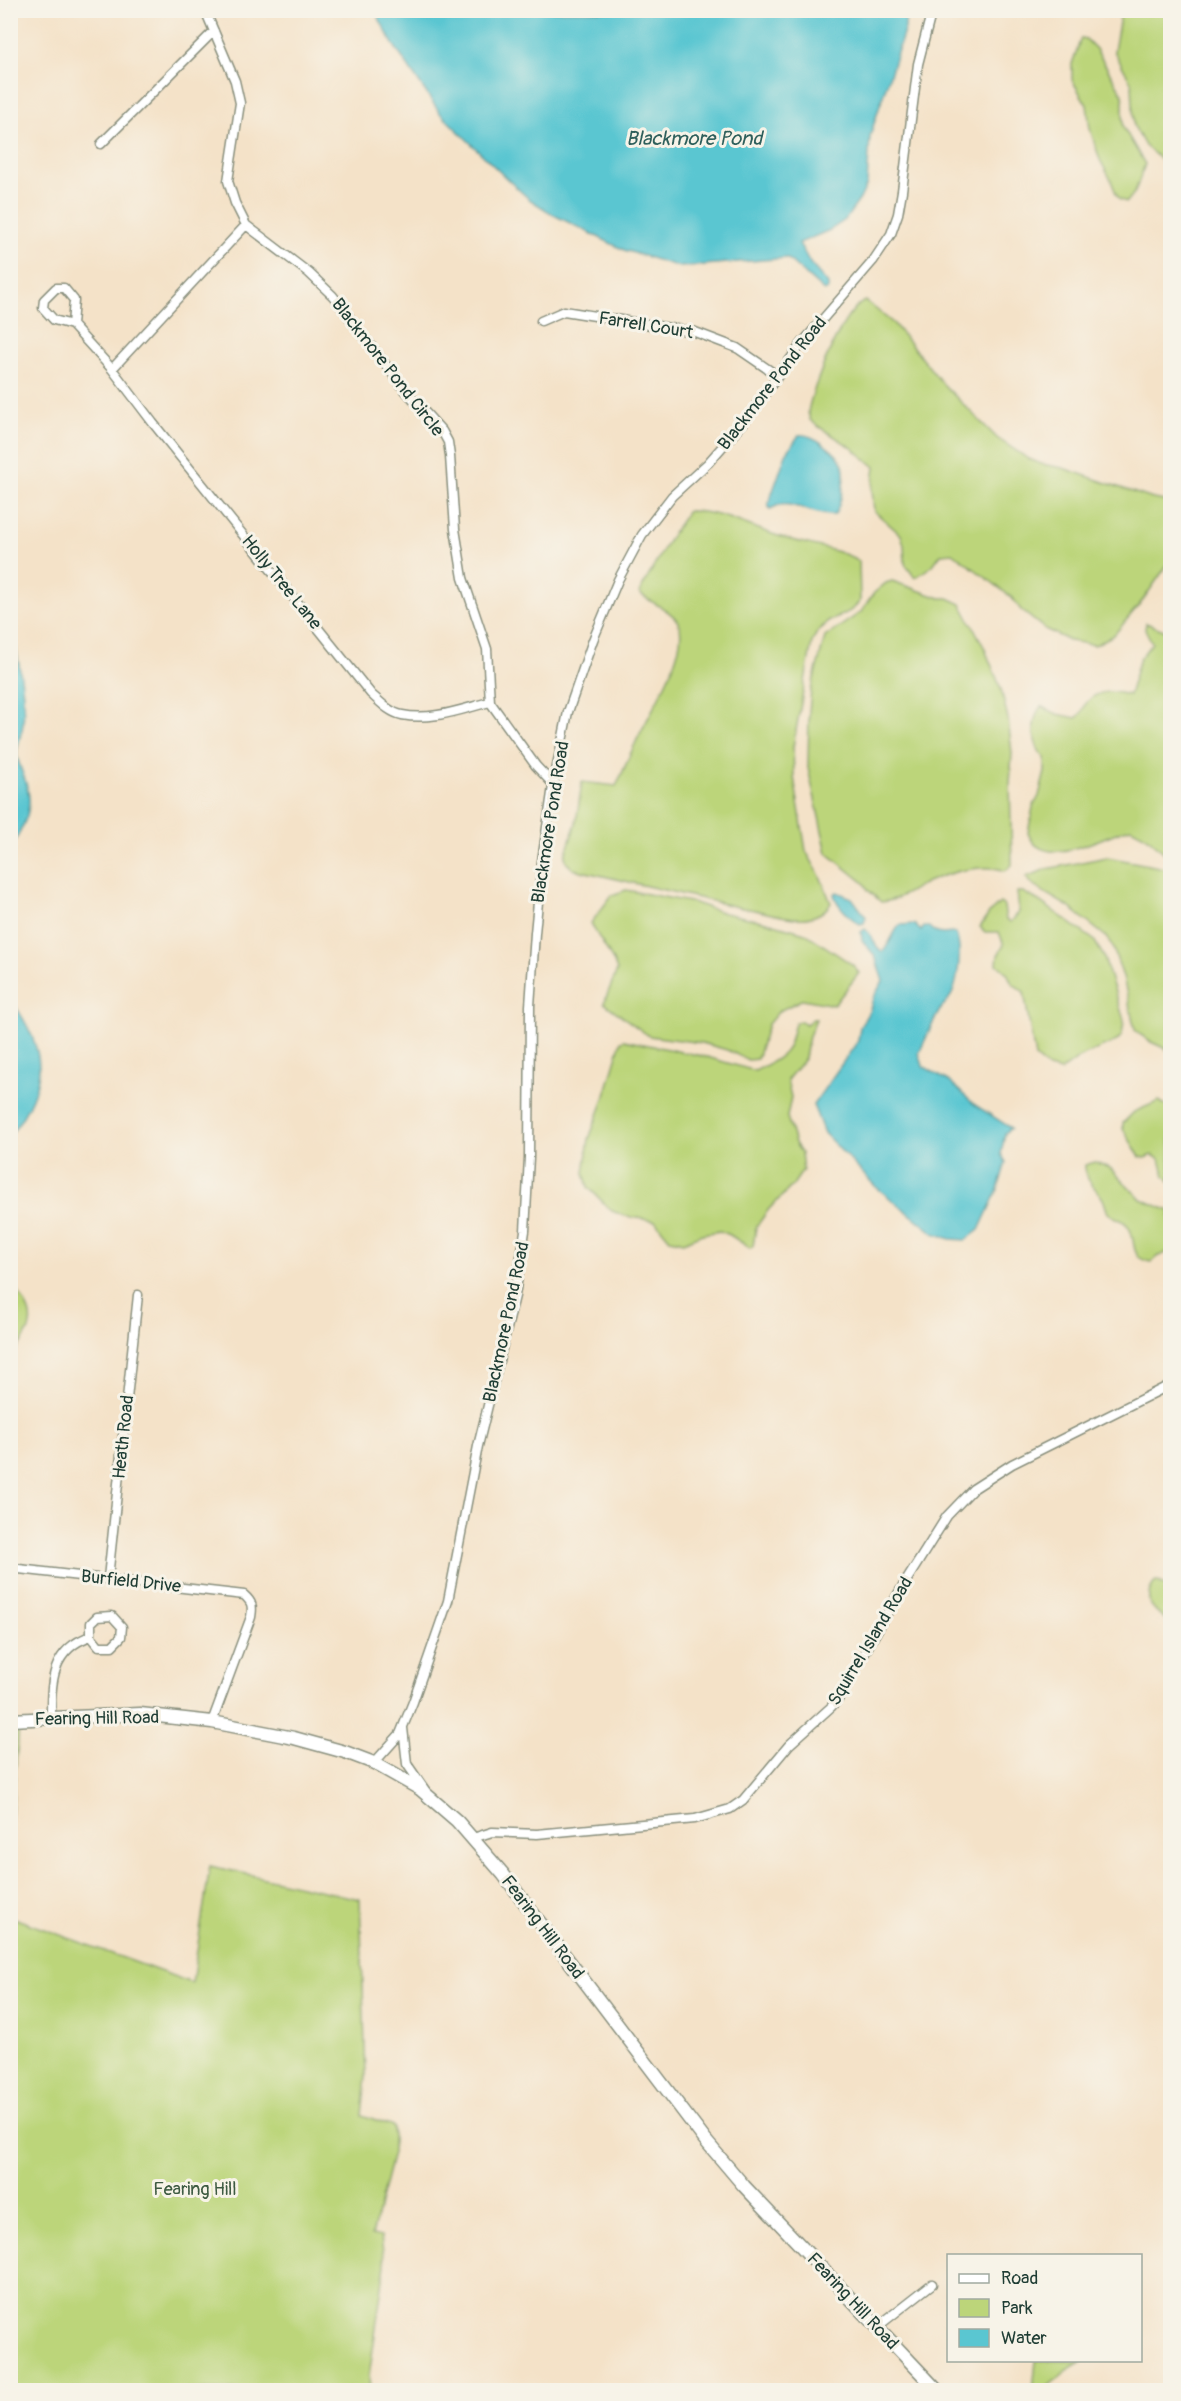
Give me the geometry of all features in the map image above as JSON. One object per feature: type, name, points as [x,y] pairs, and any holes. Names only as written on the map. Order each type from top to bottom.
[{"type":"main road","name":"Fearing Hill Road","points":[[10,1720],[140,1714],[212,1722],[294,1738],[374,1763],[430,1797],[473,1838],[503,1874],[705,2140],[744,2186],[937,2391]]},
{"type":"street","name":"Blackmore Pond Circle","points":[[205,10],[238,92],[240,114],[228,181],[235,204],[246,225],[309,273],[333,296],[405,390],[442,430],[448,442],[455,529],[463,578],[487,649],[490,702]]},
{"type":"street","name":"Blackmore Pond Road","points":[[374,1763],[391,1746],[403,1727],[448,1601],[478,1446],[515,1296],[525,1231],[529,1157],[530,1006],[535,933],[553,784],[568,712],[593,640],[618,580],[642,535],[672,496],[721,449],[803,342],[873,261],[891,234],[898,214],[902,190],[918,64],[932,10]]},
{"type":"street","points":[[101,144],[214,32]]},
{"type":"street","points":[[112,369],[246,225]]},
{"type":"street","name":"Holly Tree Lane","points":[[72,325],[74,300],[64,288],[56,288],[44,300],[43,308],[54,320],[72,325],[112,369],[371,694],[384,706],[400,715],[434,716],[490,702]]},
{"type":"street","name":"Farrell Court","points":[[541,321],[564,311],[695,332],[737,348],[778,376]]},
{"type":"street","points":[[490,702],[536,766],[553,784]]},
{"type":"street","name":"Heath Road","points":[[108,1578],[138,1295]]},
{"type":"street","name":"Squirrel Island Road","points":[[473,1838],[492,1832],[537,1834],[694,1819],[730,1809],[743,1800],[789,1745],[838,1698],[916,1564],[957,1503],[973,1489],[1012,1464],[1170,1385]]},
{"type":"street","name":"Burfield Drive","points":[[10,1568],[237,1593],[250,1600],[251,1617],[212,1722]]},
{"type":"street","points":[[51,1718],[52,1680],[58,1661],[71,1645],[91,1636]]},
{"type":"street","name":"Blackmore Pond Road","points":[[403,1727],[407,1764],[430,1797]]},
{"type":"street","points":[[877,2327],[932,2284]]},
{"type":"green space","points":[[1121,11],[1170,11],[1170,167],[1145,146],[1134,126],[1132,84],[1114,51]]},
{"type":"green space","points":[[1081,38],[1086,39],[1096,49],[1123,95],[1123,127],[1145,164],[1135,192],[1127,202],[1120,200],[1117,196],[1100,160],[1090,129],[1087,105],[1072,80],[1072,64]]},
{"type":"green space","points":[[866,301],[894,324],[943,384],[997,438],[1027,458],[1153,499],[1170,502],[1170,561],[1143,600],[1114,635],[1095,645],[1070,641],[1045,629],[1021,610],[1012,598],[953,553],[941,554],[933,565],[915,578],[905,564],[901,535],[874,511],[872,490],[875,467],[851,447],[816,425],[810,420],[808,412],[830,350],[848,318],[857,307]]},
{"type":"green space","points":[[688,511],[726,517],[775,535],[845,554],[859,561],[860,601],[855,607],[823,626],[812,642],[793,747],[794,777],[806,851],[831,903],[823,912],[812,917],[789,918],[742,908],[573,869],[567,863],[565,856],[576,823],[582,782],[616,786],[673,667],[681,636],[679,624],[667,611],[639,593]]},
{"type":"green space","points":[[892,581],[961,604],[984,647],[1001,689],[1008,719],[1012,753],[1010,784],[1012,865],[1005,871],[978,868],[949,874],[894,899],[881,902],[864,883],[827,853],[808,768],[809,712],[811,690],[825,637],[861,612],[874,593]]},
{"type":"green space","points":[[1146,623],[1166,631],[1170,629],[1170,858],[1146,836],[1131,828],[1091,843],[1060,851],[1047,850],[1036,845],[1028,833],[1033,807],[1039,796],[1045,772],[1045,758],[1035,741],[1034,726],[1037,712],[1041,706],[1057,714],[1076,718],[1087,702],[1096,695],[1112,692],[1129,695],[1140,658],[1152,643],[1145,629]]},
{"type":"green space","points":[[1107,857],[1170,869],[1170,1047],[1168,1050],[1149,1041],[1135,1030],[1123,977],[1112,945],[1105,936],[1069,907],[1035,887],[1026,877],[1047,869]]},
{"type":"green space","points":[[626,890],[695,903],[724,913],[805,933],[853,965],[859,973],[834,1005],[803,999],[779,1011],[768,1024],[757,1059],[748,1060],[727,1050],[702,1043],[649,1036],[604,1003],[617,970],[591,923],[612,895]]},
{"type":"green space","points":[[1017,892],[1023,892],[1039,901],[1094,940],[1103,955],[1124,1020],[1122,1035],[1117,1041],[1080,1057],[1061,1071],[1048,1068],[1035,1057],[1024,992],[1012,983],[1007,973],[997,964],[998,955],[1004,945],[999,932],[985,932],[980,927],[990,912],[1000,903],[1004,906],[1006,920],[1011,922],[1019,912]]},
{"type":"green space","points":[[816,1019],[809,1036],[805,1058],[787,1080],[791,1097],[787,1117],[795,1143],[801,1153],[803,1170],[793,1185],[769,1209],[756,1227],[753,1246],[750,1248],[720,1231],[702,1234],[684,1242],[670,1239],[655,1221],[625,1216],[612,1211],[588,1187],[584,1173],[589,1139],[604,1099],[621,1041],[707,1057],[755,1071],[774,1061],[787,1050],[796,1022],[801,1021],[806,1024]]},
{"type":"green space","points":[[1159,1101],[1170,1108],[1170,1182],[1164,1174],[1160,1159],[1152,1155],[1146,1158],[1140,1157],[1123,1129],[1123,1123],[1134,1112]]},
{"type":"green space","points":[[1095,1162],[1110,1168],[1141,1199],[1170,1211],[1170,1251],[1152,1262],[1139,1257],[1128,1226],[1108,1213],[1103,1199],[1086,1175],[1085,1165]]},
{"type":"green space","points":[[11,1281],[27,1307],[31,1320],[26,1335],[11,1359]]},
{"type":"green space","points":[[1156,1581],[1170,1588],[1170,1623],[1154,1610],[1149,1600],[1151,1588]]},
{"type":"green space","points":[[11,1726],[19,1726],[11,1819]]},
{"type":"green space","name":"Fearing Hill","points":[[210,1866],[360,1899],[366,2077],[362,2115],[393,2126],[393,2153],[372,2235],[381,2237],[385,2265],[369,2377],[370,2390],[11,2390],[11,1917],[192,1983]]},
{"type":"green space","points":[[1036,2362],[1081,2362],[1066,2371],[1044,2390],[1033,2390]]},
{"type":"water","name":"Blackmore Pond","points":[[375,11],[906,11],[905,28],[870,136],[867,184],[860,199],[845,220],[830,230],[799,243],[810,263],[828,284],[828,289],[824,291],[787,258],[680,267],[624,250],[554,215],[529,199],[440,113],[393,44]]},
{"type":"water","points":[[799,435],[811,437],[824,445],[836,455],[843,465],[842,491],[834,515],[820,514],[786,505],[770,509],[768,505],[786,454]]},
{"type":"water","points":[[11,627],[19,663],[23,700],[23,724],[17,756],[26,783],[29,804],[26,819],[11,848]]},
{"type":"water","points":[[837,892],[852,898],[866,917],[864,923],[860,924],[844,911],[834,894]]},
{"type":"water","points":[[914,924],[921,931],[924,927],[929,927],[938,933],[955,933],[959,946],[959,964],[954,988],[937,1015],[919,1053],[923,1066],[950,1082],[975,1105],[1011,1128],[1005,1133],[1001,1154],[1006,1162],[998,1189],[979,1230],[966,1240],[950,1239],[934,1233],[876,1187],[824,1133],[813,1105],[858,1041],[860,1027],[883,981],[875,956],[862,940],[861,932],[865,929],[868,931],[882,952],[900,925]]},
{"type":"water","points":[[10,999],[32,1034],[39,1066],[32,1099],[11,1134]]}]
